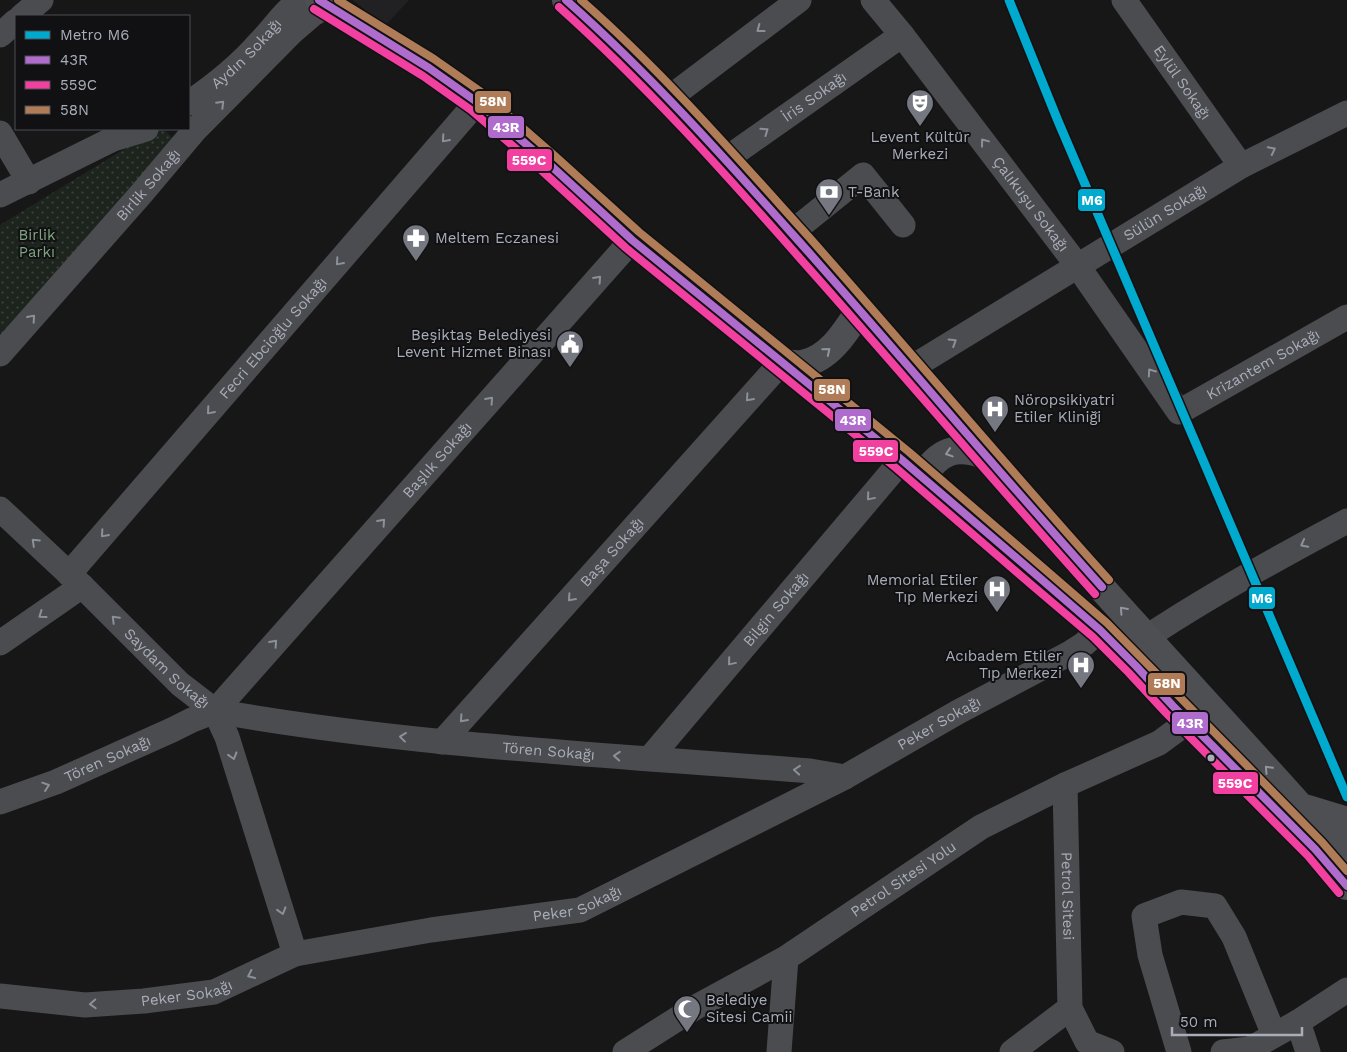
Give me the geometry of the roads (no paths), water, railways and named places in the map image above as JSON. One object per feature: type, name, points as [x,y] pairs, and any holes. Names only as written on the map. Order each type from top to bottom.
[{"type":"main road","points":[[566,0],[611,40],[726,159],[911,368],[1030,507],[1192,688],[1300,806],[1347,854]]},
{"type":"main road","points":[[323,3],[428,68],[477,102],[548,163],[632,240],[902,460],[1100,630],[1346,882]]},
{"type":"main road","points":[[782,362],[800,364],[813,361],[825,354],[839,340],[859,311]]},
{"type":"main road","points":[[922,478],[932,463],[949,452],[968,449],[986,455]]},
{"type":"main road","points":[[1300,806],[1347,821]]},
{"type":"street","points":[[23,15],[41,0]]},
{"type":"street","name":"Aydın Sokağı","points":[[190,86],[210,72],[256,32],[268,16],[272,0]]},
{"type":"street","name":"Aydın Sokağı","points":[[190,102],[260,44],[287,11],[301,0]]},
{"type":"street","points":[[668,99],[799,0]]},
{"type":"street","name":"Çalıkuşu Sokağı","points":[[873,0],[902,35],[1077,265],[1179,412]]},
{"type":"street","name":"Eylül Sokağı","points":[[1124,0],[1241,166]]},
{"type":"street","name":"Birlik Sokağı","points":[[0,354],[141,194],[192,128],[323,3]]},
{"type":"street","points":[[0,35],[15,22]]},
{"type":"street","name":"İris Sokağı","points":[[726,159],[902,35]]},
{"type":"street","name":"Fecri Ebcioğlu Sokağı","points":[[0,643],[76,580],[477,102]]},
{"type":"street","name":"Sülün Sokağı","points":[[911,368],[1241,166],[1347,112]]},
{"type":"street","points":[[0,195],[30,182],[118,134],[140,130]]},
{"type":"street","points":[[0,133],[30,182]]},
{"type":"street","points":[[791,233],[863,175],[902,225]]},
{"type":"street","name":"Başlık Sokağı","points":[[215,711],[632,240]]},
{"type":"street","name":"Krizantem Sokağı","points":[[1179,412],[1347,317]]},
{"type":"street","name":"Başa Sokağı","points":[[442,742],[782,362]]},
{"type":"street","name":"Bilgin Sokağı","points":[[650,758],[902,460]]},
{"type":"street","name":"Saydam Sokağı","points":[[0,510],[76,580],[180,684],[215,711],[227,738],[295,954]]},
{"type":"street","points":[[1147,637],[1272,561],[1347,521]]},
{"type":"street","name":"Peker Sokağı","points":[[0,996],[85,1005],[144,1001],[214,992],[295,954],[431,930],[580,910],[845,777],[958,712],[1070,654],[1100,630]]},
{"type":"street","points":[[242,680],[242,690],[252,718]]},
{"type":"street","name":"Tören Sokağı","points":[[0,802],[56,782],[215,711],[252,718],[442,742],[810,771],[845,777]]},
{"type":"street","name":"Petrol Sitesi Yolu","points":[[625,1052],[696,1007],[786,958],[981,827],[1065,785],[1159,743],[1188,721]]},
{"type":"street","name":"Petrol Sitesi","points":[[1065,785],[1070,1008],[1087,1042],[1112,1052]]},
{"type":"street","points":[[1179,1052],[1150,955],[1144,916],[1181,902],[1215,906],[1234,937],[1274,1035]]},
{"type":"street","points":[[779,1052],[786,958]]},
{"type":"street","points":[[1223,1052],[1250,1049],[1298,1022],[1347,990]]},
{"type":"street","points":[[1012,1052],[1070,1008]]},
{"type":"street","points":[[1298,1022],[1308,1052]]},
{"type":"metro line","name":"M6","points":[[1009,0],[1058,121],[1347,797]]},
{"type":"place","name":"Levent Kültür Merkezi","points":[[920,127]]},
{"type":"place","name":"T-Bank","points":[[829,216]]},
{"type":"place","name":"Meltem Eczanesi","points":[[416,262]]},
{"type":"place","name":"Beşiktaş Belediyesi Levent Hizmet Binası","points":[[570,368]]},
{"type":"place","name":"Nöropsikiyatri Etiler Kliniği","points":[[995,433]]},
{"type":"place","name":"Memorial Etiler Tıp Merkezi","points":[[997,613]]},
{"type":"place","name":"Acıbadem Etiler Tıp Merkezi","points":[[1081,689]]},
{"type":"place","name":"Belediye Sitesi Camii","points":[[687,1033]]},
{"type":"park label","name":"Birlik Parkı","points":[[37,244]]}]
